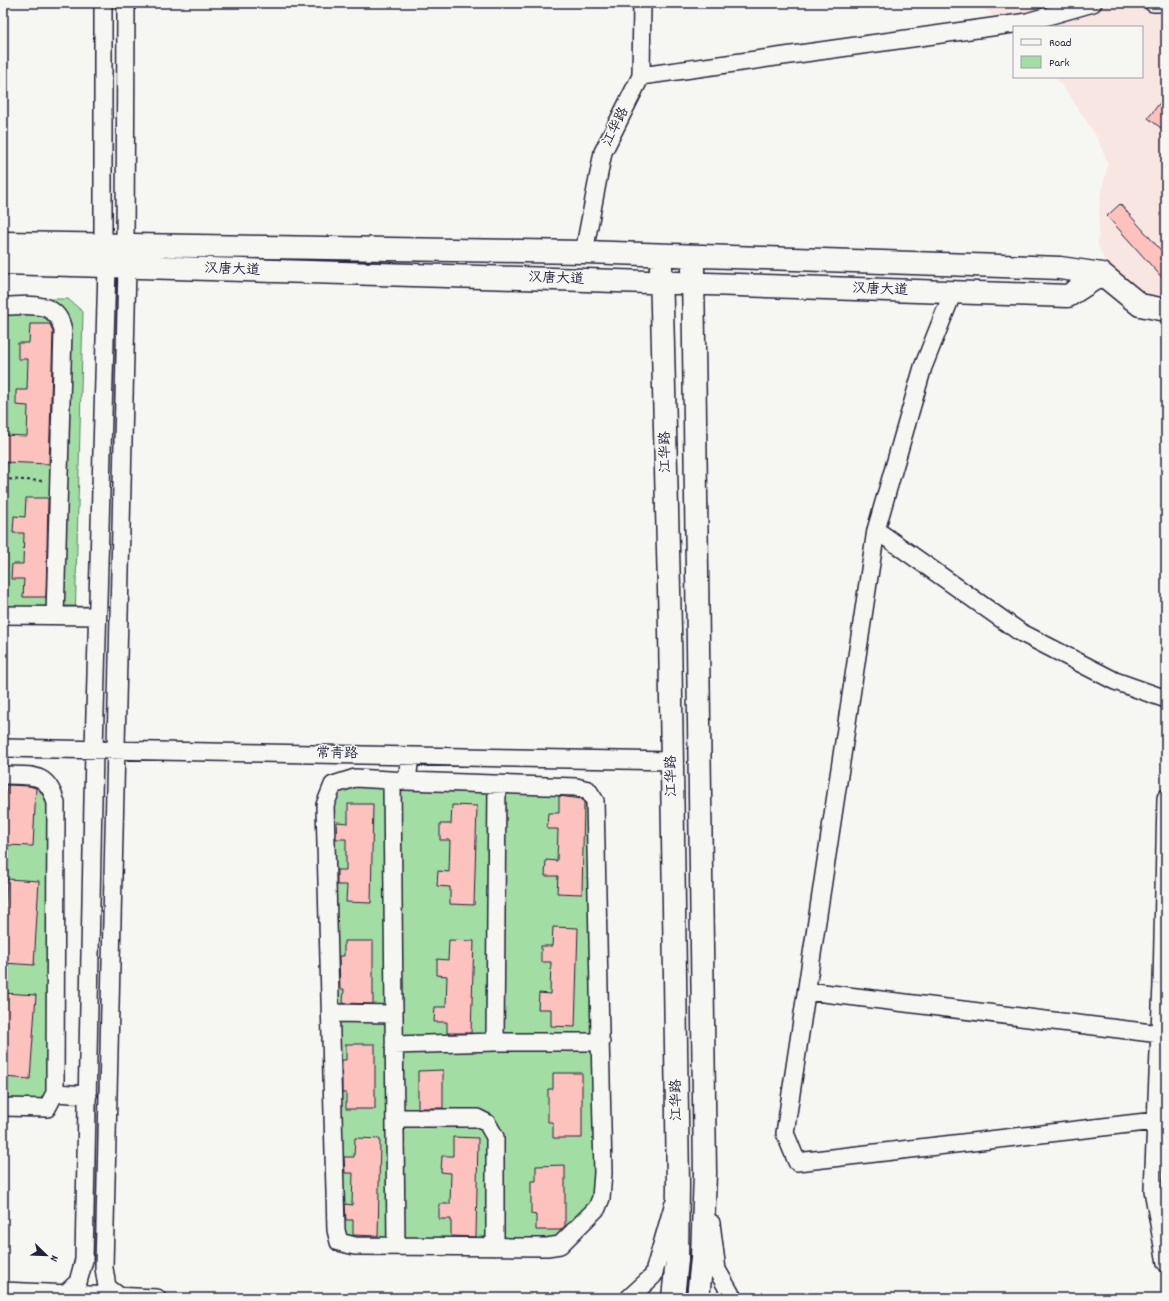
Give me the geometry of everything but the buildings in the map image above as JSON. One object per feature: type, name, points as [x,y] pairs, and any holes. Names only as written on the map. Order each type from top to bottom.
[{"type":"main road","name":"汉唐大道","points":[[3,243],[584,252],[1060,268],[1102,274]]},
{"type":"main road","name":"江华路","points":[[661,255],[672,761],[678,1185],[677,1260],[673,1298]]},
{"type":"main road","name":"江华路","points":[[693,256],[705,1173],[702,1258],[698,1298]]},
{"type":"main road","name":"汉唐大道","points":[[3,263],[661,282],[1068,296],[1102,274]]},
{"type":"main road","points":[[1102,274],[1140,305],[1166,310]]},
{"type":"street","points":[[103,3],[103,244],[117,266],[115,750],[104,1268],[107,1286],[119,1296]]},
{"type":"street","points":[[65,1294],[78,1282],[84,1260],[98,616],[117,266],[125,245],[126,3]]},
{"type":"street","name":"江华路","points":[[584,252],[603,152],[641,76],[642,3]]},
{"type":"street","points":[[641,76],[1027,22],[1093,3]]},
{"type":"street","points":[[1153,3],[1159,3]]},
{"type":"street","points":[[953,292],[924,367],[876,530],[786,1134],[797,1162],[1155,1121]]},
{"type":"street","points":[[3,306],[44,307],[54,311],[61,320],[63,331],[55,616]]},
{"type":"street","points":[[876,530],[1020,632],[1114,681],[1166,699]]},
{"type":"street","points":[[3,615],[98,616]]},
{"type":"street","name":"常青路","points":[[3,748],[672,761]]},
{"type":"street","points":[[396,1246],[394,1014],[400,781],[410,756]]},
{"type":"street","points":[[514,758],[514,785]]},
{"type":"street","points":[[3,775],[38,776],[52,788],[56,803],[55,1093],[47,1108],[3,1108]]},
{"type":"street","points":[[355,778],[400,781],[576,787],[588,790],[595,801],[603,1173],[601,1198],[597,1208],[560,1245],[547,1247],[355,1246],[339,1242],[336,1230],[325,806],[333,785],[355,778]]},
{"type":"street","points":[[495,1042],[497,784]]},
{"type":"street","points":[[1166,798],[1160,1034],[1153,1190],[1166,1262]]},
{"type":"street","points":[[807,991],[1160,1034]]},
{"type":"street","points":[[330,1013],[394,1014]]},
{"type":"street","points":[[394,1045],[495,1042],[600,1042]]},
{"type":"street","points":[[55,1093],[88,1095]]},
{"type":"street","points":[[395,1118],[476,1118],[487,1123],[495,1138],[495,1246]]},
{"type":"street","points":[[705,1173],[717,1270],[733,1298]]},
{"type":"street","points":[[629,1298],[653,1276],[678,1185]]},
{"type":"street","points":[[3,1291],[157,1298]]},
{"type":"path","points":[[3,479],[58,482]]},
{"type":"shaded area","points":[[979,3],[1166,3],[1166,303],[1150,299],[1109,270],[1098,245],[1100,200],[1108,163],[1097,137],[1065,89],[1056,78],[1143,78],[1143,26],[1013,26],[1013,33]]},
{"type":"green space","points":[[3,299],[68,299],[83,312],[75,623],[3,622]]},
{"type":"green space","points":[[3,775],[52,788],[47,1108],[3,1107]]},
{"type":"green space","points":[[333,785],[588,790],[601,1198],[560,1245],[339,1242]]}]
